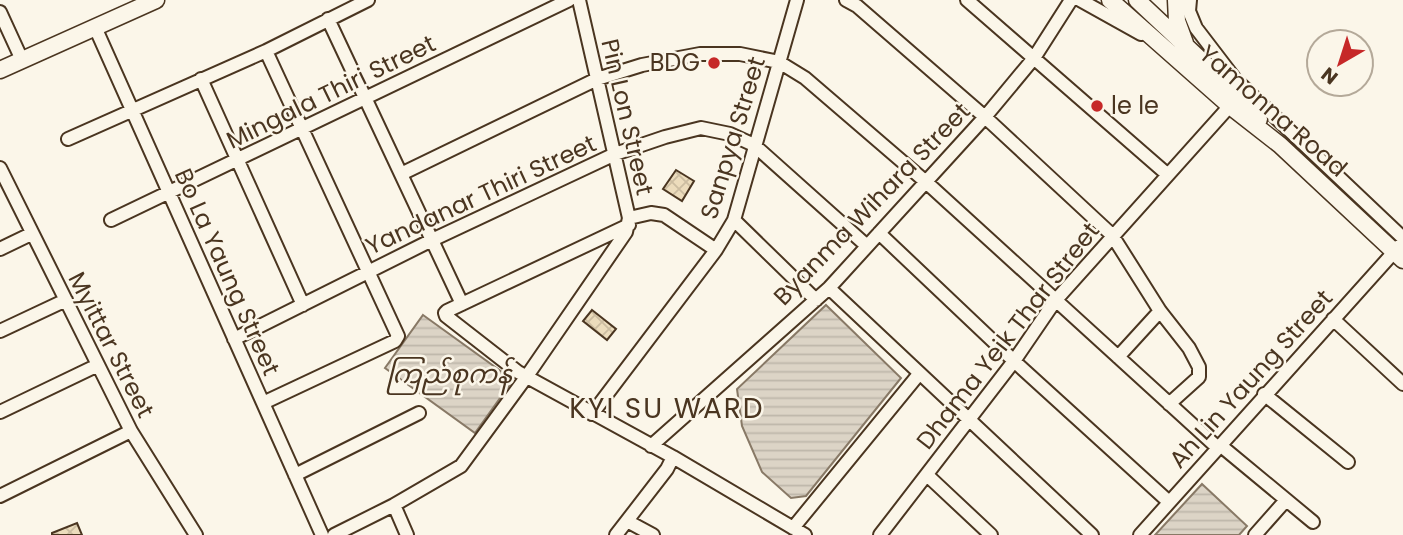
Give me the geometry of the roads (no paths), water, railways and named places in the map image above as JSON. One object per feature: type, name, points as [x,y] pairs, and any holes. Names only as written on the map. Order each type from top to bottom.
[{"type":"main road","points":[[0,70],[156,0]]},
{"type":"main road","name":"Yamonna Road","points":[[1110,0],[1168,49],[1238,97],[1280,145],[1401,248]]},
{"type":"main road","points":[[1137,0],[1238,97]]},
{"type":"main road","points":[[1176,0],[1177,21],[1186,45]]},
{"type":"street","points":[[68,139],[266,51],[368,0]]},
{"type":"street","name":"Mingala Thiri Street","points":[[111,220],[569,0]]},
{"type":"street","name":"Pin Lon Street","points":[[334,535],[394,505],[461,466],[527,376],[629,221],[579,0]]},
{"type":"street","name":"Sanpya Street","points":[[592,414],[716,250],[734,220],[797,0]]},
{"type":"street","points":[[846,0],[857,6],[985,117],[1112,236],[1199,366],[1199,377],[1169,404]]},
{"type":"street","points":[[967,0],[1168,175]]},
{"type":"street","name":"Byanma Wihara Street","points":[[651,446],[829,288],[985,117],[1034,58],[1071,0]]},
{"type":"street","points":[[1080,0],[1168,49]]},
{"type":"street","points":[[1190,0],[1189,11],[1195,28],[1238,97],[1401,248]]},
{"type":"street","points":[[0,12],[22,60]]},
{"type":"street","points":[[328,19],[462,304]]},
{"type":"street","name":"Bo La Yaung Street","points":[[95,27],[322,535]]},
{"type":"street","points":[[262,403],[398,339],[266,51]]},
{"type":"street","points":[[401,174],[597,79],[642,65],[700,54],[740,54],[779,62],[805,78],[926,182],[1169,404],[1313,522]]},
{"type":"street","points":[[201,79],[303,304]]},
{"type":"street","name":"Dhama Yeik Thar Street","points":[[884,534],[1014,361],[1055,301],[1238,97]]},
{"type":"street","name":"Yandanar Thiri Street","points":[[234,339],[432,240],[615,155],[665,137],[701,128],[730,134],[754,145]]},
{"type":"street","points":[[754,145],[867,246]]},
{"type":"street","name":"Myittar Street","points":[[0,168],[131,431],[196,535]]},
{"type":"street","points":[[716,250],[664,215],[651,213],[629,221],[445,313],[518,372],[673,457],[805,535]]},
{"type":"street","points":[[734,220],[816,300]]},
{"type":"street","points":[[879,233],[1169,502]]},
{"type":"street","points":[[0,249],[32,234]]},
{"type":"street","name":"Ah Lin Yaung Street","points":[[1140,535],[1264,394],[1401,248]]},
{"type":"street","points":[[829,288],[1092,535]]},
{"type":"street","points":[[0,331],[66,300]]},
{"type":"street","points":[[1118,357],[1160,311]]},
{"type":"street","points":[[1333,319],[1403,384]]},
{"type":"street","points":[[0,412],[98,365]]},
{"type":"street","points":[[793,528],[919,374]]},
{"type":"street","points":[[1264,394],[1348,462]]},
{"type":"street","points":[[295,475],[419,413]]},
{"type":"street","points":[[0,496],[131,431]]},
{"type":"street","points":[[616,535],[667,469],[673,457]]},
{"type":"street","points":[[927,475],[991,535]]},
{"type":"street","points":[[1255,535],[1286,500]]},
{"type":"street","points":[[394,505],[407,535]]},
{"type":"street","points":[[627,521],[653,535]]},
{"type":"water","points":[[826,305],[901,378],[806,496],[791,498],[762,472],[742,426],[737,389]]},
{"type":"water","name":"ကြည်စုကန်","points":[[423,315],[513,380],[475,433],[385,368]]},
{"type":"water","points":[[1202,484],[1247,526],[1239,535],[1155,535]]},
{"type":"place","name":"BDG","points":[[714,63]]},
{"type":"place","name":"le le","points":[[1097,106]]},
{"type":"district","name":"KYI SU WARD","points":[[667,408]]}]
